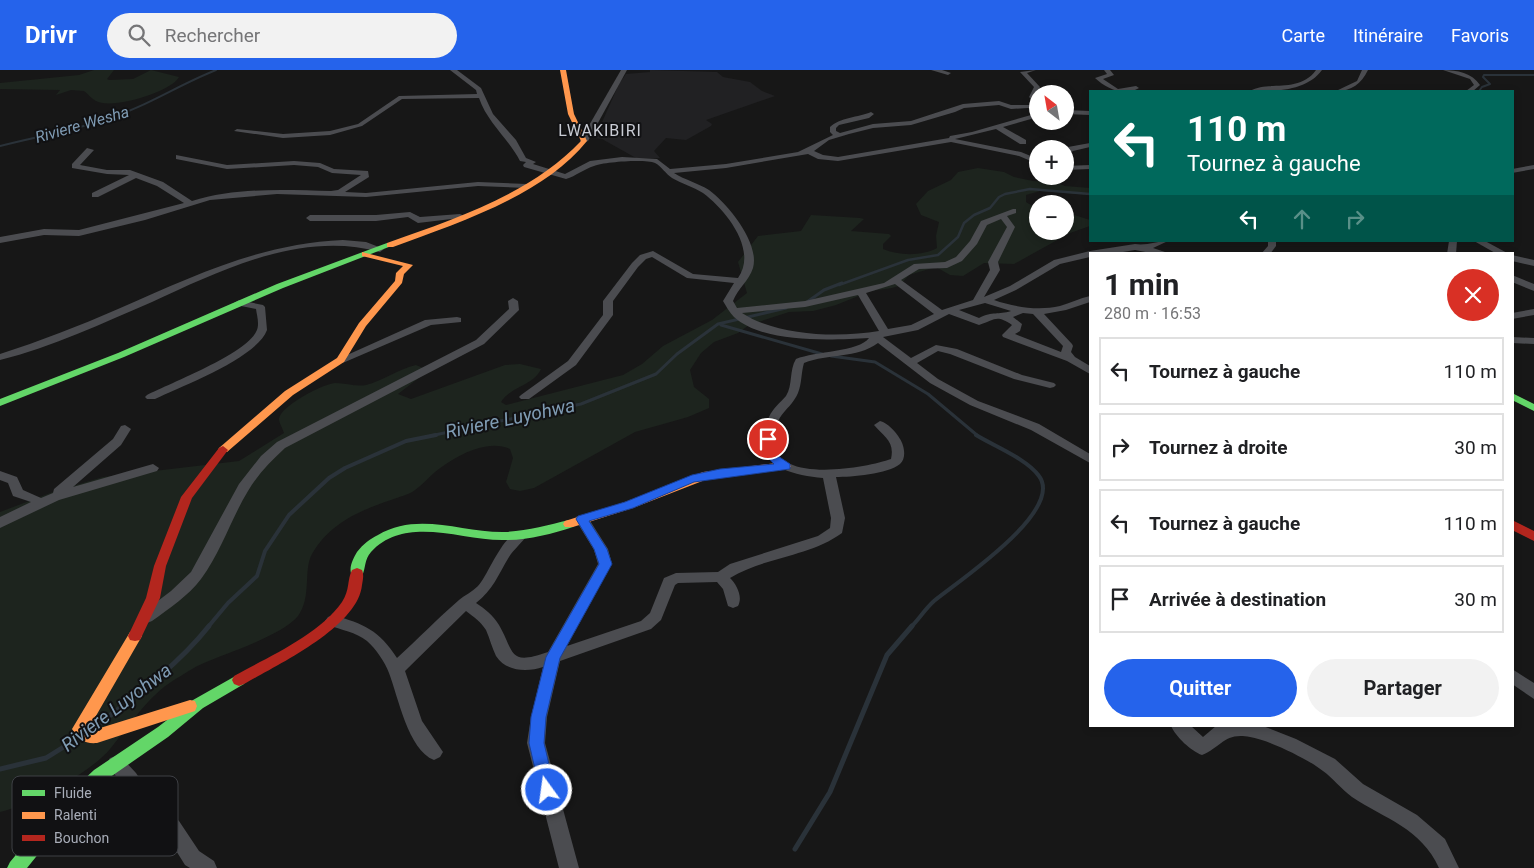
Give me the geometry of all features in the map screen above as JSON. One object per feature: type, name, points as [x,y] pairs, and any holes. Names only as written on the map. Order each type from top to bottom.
[{"type":"main road","points":[[0,403],[121,355],[239,303],[462,216],[527,186],[551,172],[574,155],[584,141],[571,114],[563,70]]},
{"type":"main road","points":[[198,704],[110,732],[84,733],[153,598],[163,558],[187,497],[216,457],[237,436],[289,393],[341,360],[362,324],[399,281],[400,273],[409,265],[365,254]]},
{"type":"main road","points":[[1514,397],[1534,408]]},
{"type":"main road","points":[[99,776],[163,732],[198,704],[333,622],[349,600],[358,582],[357,568],[360,556],[371,545],[386,535],[404,528],[422,526],[464,532],[520,535],[629,505],[692,478],[786,466]]},
{"type":"main road","points":[[1514,525],[1534,537]]},
{"type":"main road","points":[[16,868],[26,856]]},
{"type":"street","points":[[453,70],[479,89],[480,96],[492,118],[521,149],[523,159],[532,162],[527,165],[566,177],[593,163],[622,159],[657,161],[676,177],[706,192],[724,207],[729,218],[740,232],[748,251],[750,263],[741,282],[733,290],[728,301],[743,318],[766,331],[838,337],[880,335],[914,328],[945,313],[1013,288],[1057,262],[1089,255]]},
{"type":"street","points":[[584,141],[624,70]]},
{"type":"street","points":[[934,70],[948,73]]},
{"type":"street","points":[[1033,70],[1024,72],[1035,85]]},
{"type":"street","points":[[1107,70],[1111,75],[1098,78],[1115,90]]},
{"type":"street","points":[[1259,90],[1304,83],[1312,79],[1319,70]]},
{"type":"street","points":[[1340,90],[1358,82],[1365,70]]},
{"type":"street","points":[[1446,70],[1472,78],[1477,85],[1470,90]]},
{"type":"street","points":[[1123,90],[1136,88]]},
{"type":"street","points":[[238,131],[283,136],[311,136],[356,128],[371,120],[401,97],[480,96]]},
{"type":"street","points":[[668,170],[758,162],[809,151],[821,142],[839,135],[873,126],[911,123],[953,111],[963,106],[999,103],[1029,110]]},
{"type":"street","points":[[1074,112],[1089,113]]},
{"type":"street","points":[[839,135],[834,132],[833,127],[837,124],[867,117],[871,114]]},
{"type":"street","points":[[809,151],[820,157],[838,159],[945,141],[955,136],[967,135],[1029,114]]},
{"type":"street","points":[[995,126],[1023,142]]},
{"type":"street","points":[[306,128],[305,131],[311,136]]},
{"type":"street","points":[[945,141],[1021,154],[1029,158]]},
{"type":"street","points":[[1074,148],[1089,145]]},
{"type":"street","points":[[90,150],[74,166],[108,172],[124,171],[160,184],[190,202]]},
{"type":"street","points":[[0,240],[44,232],[79,233],[142,218],[190,202],[209,198],[277,192],[340,192],[366,175],[355,172],[332,171],[320,166],[302,163],[227,167],[180,157]]},
{"type":"street","points":[[1514,171],[1534,167]]},
{"type":"street","points":[[1074,168],[1089,168]]},
{"type":"street","points":[[95,195],[134,176]]},
{"type":"street","points":[[332,192],[366,195],[478,184],[527,186]]},
{"type":"street","points":[[736,311],[805,304],[861,292],[896,281],[917,266],[947,265],[959,259],[974,242],[984,223],[1013,211]]},
{"type":"street","points":[[310,218],[376,218],[410,214],[415,219],[430,220],[462,216]]},
{"type":"street","points":[[982,300],[980,294],[995,270],[993,262],[1010,227],[1002,215]]},
{"type":"street","points":[[1122,251],[1143,248],[1161,242]]},
{"type":"street","points":[[1480,242],[1501,252]]},
{"type":"street","points":[[0,357],[120,312],[170,289],[262,254],[332,243],[368,243],[380,249]]},
{"type":"street","points":[[1143,248],[1159,252]]},
{"type":"street","points":[[525,397],[572,363],[608,315],[608,301],[612,295],[644,257],[653,254],[678,273],[692,277],[732,279],[741,282]]},
{"type":"street","points":[[1514,260],[1534,264]]},
{"type":"street","points":[[1514,279],[1534,288]]},
{"type":"street","points":[[896,281],[945,313],[979,322],[992,314],[1005,316],[1017,324],[1016,329],[1007,335],[1071,359],[1089,370]]},
{"type":"street","points":[[861,292],[880,335],[934,381],[957,394],[1035,427],[1089,457]]},
{"type":"street","points":[[982,300],[1020,311],[1065,307],[1089,300]]},
{"type":"street","points":[[140,623],[177,594],[200,570],[227,514],[248,478],[265,457],[281,444],[480,342],[514,310],[513,301]]},
{"type":"street","points":[[151,397],[212,367],[254,342],[263,326],[260,307],[239,303]]},
{"type":"street","points":[[1005,316],[1020,311]]},
{"type":"street","points":[[1036,311],[1068,346],[1066,352],[1071,359]]},
{"type":"street","points":[[1514,316],[1534,312]]},
{"type":"street","points":[[341,360],[429,322],[457,320]]},
{"type":"street","points":[[880,335],[867,348],[819,354],[800,361],[793,394],[777,412],[768,439],[773,458],[786,466],[829,474],[870,470],[896,461],[900,452],[899,444],[894,436],[880,425]]},
{"type":"street","points":[[1514,340],[1534,341]]},
{"type":"street","points":[[911,362],[936,348],[953,351],[1018,377],[1050,385]]},
{"type":"street","points":[[54,497],[117,442],[125,429]]},
{"type":"street","points":[[0,523],[54,497],[154,468]]},
{"type":"street","points":[[465,603],[486,619],[495,633],[504,656],[514,665],[532,664],[646,625],[656,616],[669,582],[676,578],[720,577],[735,568],[778,552],[823,540],[837,530],[838,518],[829,474]]},
{"type":"street","points":[[0,475],[13,480],[18,493],[35,500]]},
{"type":"street","points":[[569,868],[550,803],[536,743],[539,717],[553,657],[605,564],[601,549],[582,519]]},
{"type":"street","points":[[396,669],[465,603],[483,590],[500,559],[520,535]]},
{"type":"street","points":[[720,577],[730,587],[733,602]]},
{"type":"street","points":[[333,622],[367,632],[380,642],[396,669],[414,722],[424,741],[434,752]]},
{"type":"street","points":[[1514,677],[1534,692]]},
{"type":"street","points":[[1181,727],[1202,747],[1224,730],[1250,730],[1290,744],[1329,765],[1357,790],[1411,821],[1438,845],[1448,868]]},
{"type":"street","points":[[116,764],[127,776]]},
{"type":"street","points":[[178,836],[192,858],[207,868]]},
{"type":"shaded area","points":[[94,70],[114,70],[107,79],[109,80],[133,79],[151,70],[179,77],[174,83],[153,94],[115,103],[96,101],[84,91],[71,90],[56,95],[60,90],[0,89],[0,83],[79,75]]},
{"type":"shaded area","points":[[650,70],[717,72],[723,77],[750,82],[762,91],[775,96],[706,120],[712,124],[711,126],[686,140],[666,138],[654,151],[660,158],[636,158],[602,139],[595,138],[619,84],[626,74],[650,72]]},
{"type":"shaded area","points":[[978,168],[1004,172],[1014,177],[1029,180],[1029,185],[1062,185],[1089,188],[1089,195],[1040,191],[1026,195],[1026,202],[1029,204],[1029,240],[1057,240],[1014,264],[984,263],[963,276],[950,275],[936,267],[909,275],[899,286],[871,291],[836,305],[813,311],[789,312],[749,325],[738,333],[714,342],[701,353],[690,370],[694,387],[709,399],[709,408],[688,417],[635,432],[534,488],[520,491],[510,489],[506,482],[513,458],[510,449],[501,446],[481,447],[451,461],[435,472],[413,492],[346,519],[327,534],[312,554],[309,560],[305,601],[298,616],[291,623],[268,637],[200,665],[174,680],[156,694],[101,758],[78,776],[12,776],[12,808],[0,812],[0,512],[53,492],[103,477],[239,461],[284,433],[279,421],[281,414],[303,396],[330,384],[366,385],[416,365],[423,368],[424,374],[398,394],[411,399],[505,365],[520,364],[541,369],[533,379],[510,392],[505,397],[501,402],[506,405],[623,375],[642,364],[663,346],[712,320],[747,293],[738,262],[758,236],[801,231],[811,215],[860,218],[864,219],[851,231],[889,234],[891,236],[883,244],[883,249],[896,253],[911,254],[925,253],[937,248],[936,236],[939,222],[921,215],[916,204],[928,191],[951,180],[958,172]]},
{"type":"shaded area","points":[[1074,215],[1089,220],[1089,226],[1074,232]]},
{"type":"waterway","name":"Riviere Wesha","points":[[0,146],[119,115],[216,70]]},
{"type":"waterway","name":"Riviere Luyohwa","points":[[1480,90],[1490,84],[1483,77],[1484,75],[1534,75]]},
{"type":"waterway","name":"Riviere Luyohwa","points":[[839,285],[908,260],[938,255],[958,237],[964,223],[974,215],[990,208],[999,197],[1005,194],[1030,189],[1089,194]]},
{"type":"waterway","name":"Riviere Luyohwa","points":[[807,302],[824,290],[842,283]]},
{"type":"waterway","name":"Riviere Luyohwa","points":[[430,436],[581,404],[656,374],[677,354],[718,324],[786,308]]},
{"type":"waterway","points":[[721,325],[822,354]]},
{"type":"waterway","points":[[831,356],[875,362],[928,394],[978,436]]},
{"type":"waterway","name":"Riviere Luyohwa","points":[[208,627],[228,603],[257,576],[265,551],[289,515],[329,478],[345,468],[406,441],[436,435]]},
{"type":"waterway","points":[[911,627],[934,601],[984,562],[1023,526],[1037,508],[1043,491],[1039,476],[1027,464],[976,435]]},
{"type":"waterway","name":"Riviere Luyohwa","points":[[96,726],[170,667],[197,641],[209,626]]},
{"type":"waterway","points":[[795,849],[830,792],[887,655],[912,626]]},
{"type":"waterway","name":"Riviere Luyohwa","points":[[0,769],[46,758],[78,738]]},
{"type":"traffic: fast","points":[[0,403],[121,355],[280,286],[390,245]]},
{"type":"traffic: fast","points":[[1514,397],[1534,408]]},
{"type":"traffic: fast","points":[[357,573],[359,560],[372,544],[387,535],[403,530],[436,528],[485,535],[510,536],[569,524]]},
{"type":"traffic: fast","points":[[99,776],[163,732],[198,704],[239,680]]},
{"type":"traffic: fast","points":[[16,868],[26,856]]},
{"type":"traffic: slow","points":[[390,245],[495,203],[548,174],[569,158],[584,141],[571,114],[563,70]]},
{"type":"traffic: slow","points":[[223,450],[289,393],[341,360],[362,325],[399,281],[400,273],[409,265],[365,254]]},
{"type":"traffic: slow","points":[[569,524],[629,505],[703,476],[785,466]]},
{"type":"traffic: slow","points":[[135,636],[80,729],[88,737],[97,736],[190,706]]},
{"type":"traffic: jam","points":[[135,636],[153,598],[160,566],[187,497],[223,450]]},
{"type":"traffic: jam","points":[[1514,525],[1534,537]]},
{"type":"traffic: jam","points":[[239,680],[313,637],[331,622],[346,607],[355,590],[357,573]]},
{"type":"district","name":"LWAKIBIRI","points":[[600,130]]},
{"type":"route","points":[[547,790],[536,743],[539,717],[553,657],[568,627],[603,571],[605,564],[601,549],[582,519],[629,505],[692,478],[786,466],[773,458],[769,450],[768,439]]}]
